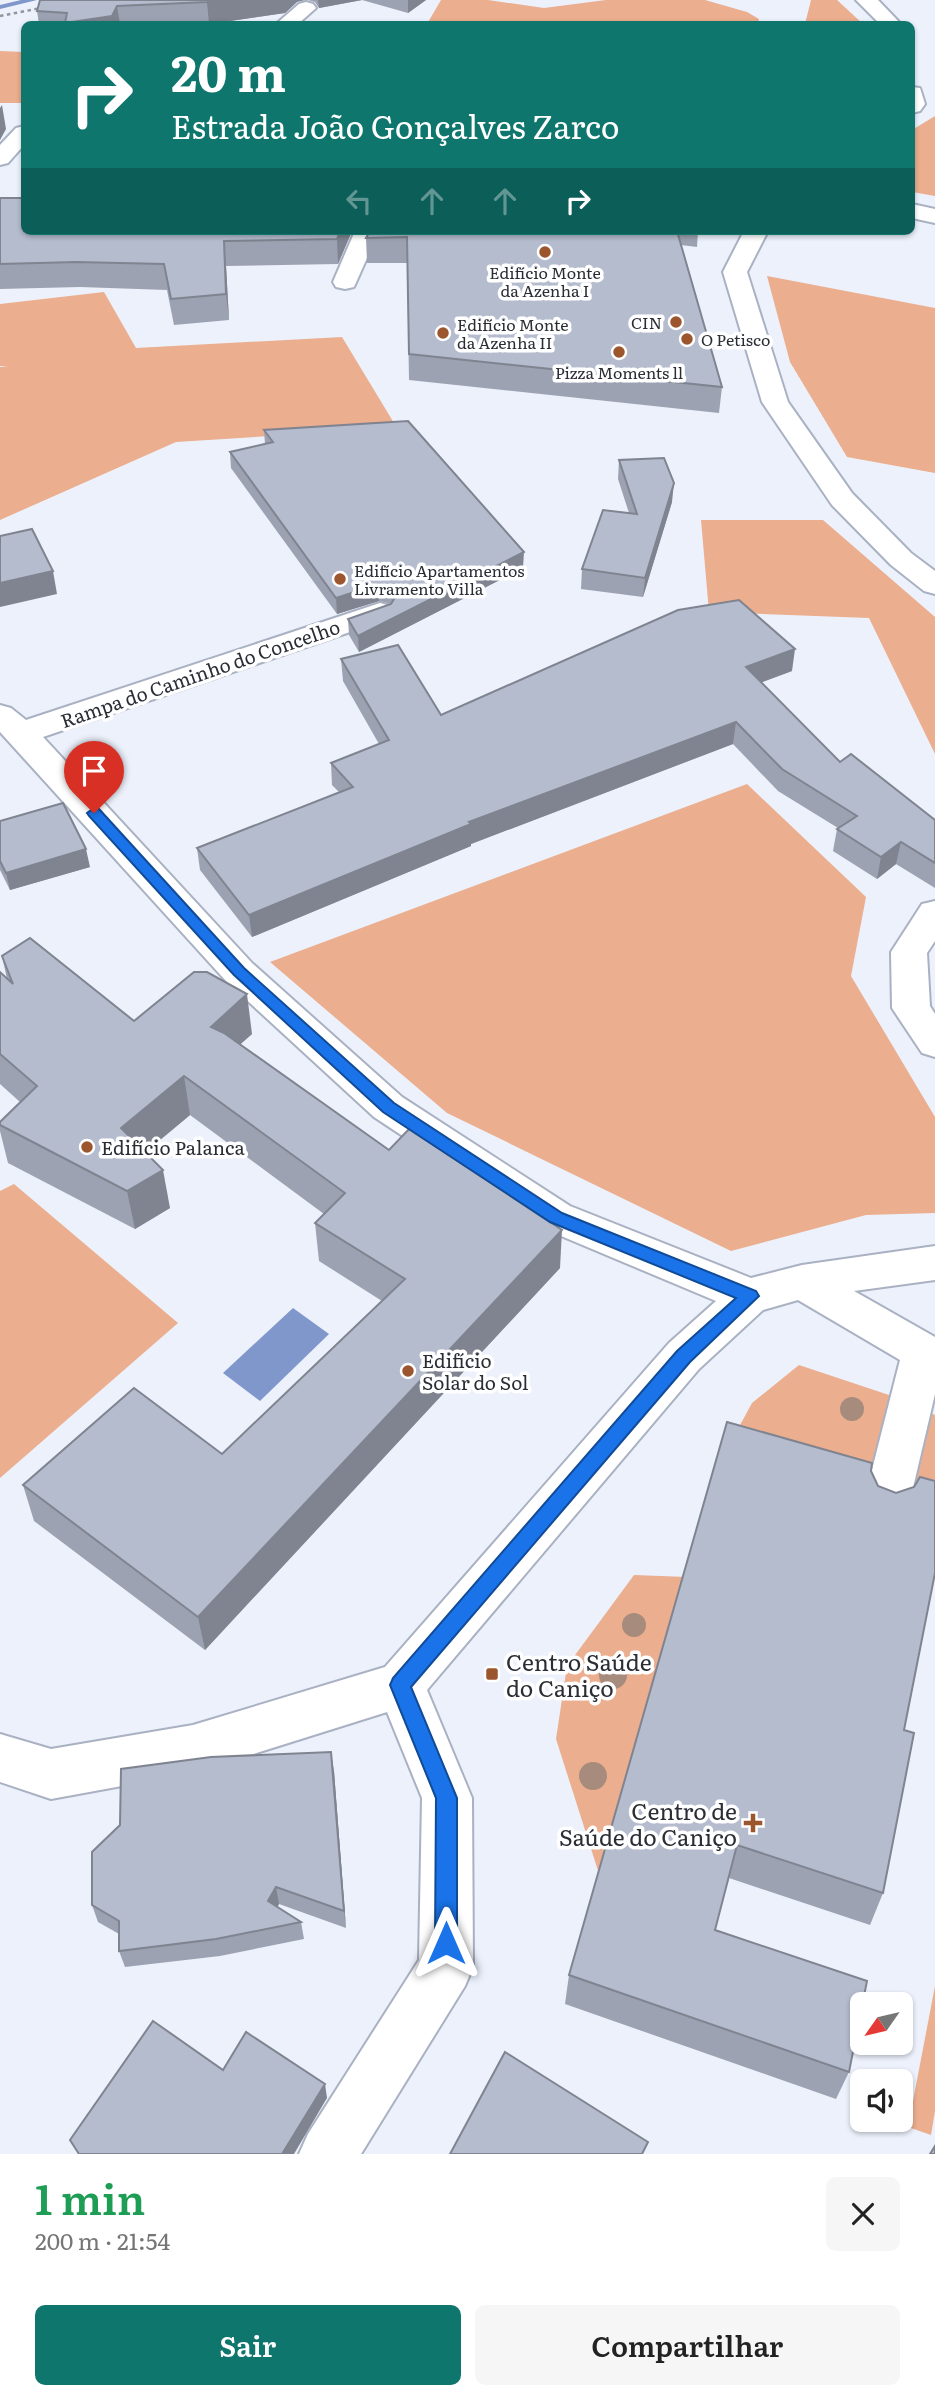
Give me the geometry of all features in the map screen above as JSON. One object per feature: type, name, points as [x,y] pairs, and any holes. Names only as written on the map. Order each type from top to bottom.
[{"type":"street","points":[[866,0],[888,21]]},
{"type":"street","points":[[290,21],[306,8]]},
{"type":"street","points":[[7,167],[21,139]]},
{"type":"street","points":[[915,212],[935,216]]},
{"type":"street","points":[[345,282],[365,235]]},
{"type":"street","points":[[754,235],[735,272],[775,402],[842,499],[901,559],[935,585]]},
{"type":"street","name":"Rampa do Caminho do Concelho","points":[[10,724],[380,612]]},
{"type":"street","points":[[10,724],[239,972],[388,1107],[556,1217],[750,1296]]},
{"type":"street","points":[[935,913],[909,952],[911,1008],[935,1043]]},
{"type":"street","points":[[0,1758],[51,1774],[193,1749],[400,1685],[684,1356],[750,1296],[802,1282],[935,1263]]},
{"type":"street","points":[[802,1282],[929,1356],[885,1509]]},
{"type":"street","points":[[328,2154],[446,1967],[447,1798],[400,1685]]},
{"type":"path","points":[[0,16],[48,8]]},
{"type":"shaded area","points":[[441,0],[488,0],[544,8],[606,0],[705,0],[747,12],[759,19],[759,21],[429,21]]},
{"type":"shaded area","points":[[811,0],[837,0],[860,21],[806,21]]},
{"type":"shaded area","points":[[0,51],[21,52],[21,103],[0,103]]},
{"type":"shaded area","points":[[935,116],[935,196],[915,193],[915,128]]},
{"type":"shaded area","points":[[767,276],[935,308],[935,473],[847,457],[790,362]]},
{"type":"shaded area","points":[[104,292],[136,348],[342,337],[397,428],[176,442],[0,520],[0,367],[8,366],[0,366],[0,304]]},
{"type":"shaded area","points":[[701,520],[823,520],[935,617],[935,754],[869,618],[709,612]]},
{"type":"shaded area","points":[[747,784],[866,897],[851,976],[935,1117],[935,1213],[866,1215],[731,1251],[447,1113],[270,962]]},
{"type":"shaded area","points":[[14,1184],[178,1323],[0,1478],[0,1191]]},
{"type":"shaded area","points":[[799,1365],[898,1398],[935,1415],[935,1523],[720,1462],[752,1403]]},
{"type":"shaded area","points":[[634,1575],[687,1577],[601,1880],[556,1739],[567,1666]]},
{"type":"shaded area","points":[[935,1986],[935,2111],[931,2135],[913,2129],[913,2101]]},
{"type":"water","points":[[293,1308],[329,1334],[260,1401],[223,1373]]},
{"type":"building","points":[[40,0],[219,0],[117,6],[112,16],[78,21],[65,21],[67,13],[37,11]]},
{"type":"building","points":[[0,198],[21,198],[21,235],[338,235],[337,239],[224,241],[226,294],[171,299],[164,264],[0,264]]},
{"type":"building","points":[[368,235],[678,235],[722,387],[409,354],[407,237],[366,238]]},
{"type":"building","points":[[408,421],[524,552],[358,636],[348,619],[391,604],[397,594],[391,587],[379,584],[336,598],[230,452],[273,442],[264,430]]},
{"type":"building","points":[[664,458],[674,483],[645,578],[582,569],[603,510],[637,514],[619,460]]},
{"type":"building","points":[[32,529],[53,571],[0,583],[0,536]]},
{"type":"building","points":[[739,600],[795,649],[746,667],[840,762],[851,754],[935,820],[935,863],[901,842],[881,857],[837,829],[857,816],[782,769],[736,722],[469,822],[471,824],[249,915],[197,848],[353,787],[331,763],[389,740],[341,659],[398,645],[441,715],[678,610]]},
{"type":"building","points":[[63,803],[86,849],[6,873],[0,861],[0,821]]},
{"type":"building","points":[[30,938],[134,1021],[194,972],[207,972],[247,994],[211,1027],[224,1033],[389,1150],[409,1129],[562,1230],[198,1617],[23,1485],[134,1388],[222,1454],[405,1279],[315,1223],[345,1193],[184,1076],[121,1128],[163,1170],[127,1191],[0,1125],[37,1086],[0,1054],[0,972],[13,984],[2,956]]},
{"type":"building","name":"Centro de Saúde do Caniço","points":[[727,1422],[872,1463],[871,1471],[878,1486],[896,1493],[914,1487],[920,1477],[935,1481],[935,1573],[904,1730],[914,1733],[883,1893],[737,1845],[715,1930],[867,1981],[865,1992],[850,1992],[850,2055],[852,2055],[849,2072],[569,1975]]},
{"type":"building","points":[[331,1752],[344,1911],[276,1887],[268,1901],[301,1922],[216,1939],[119,1951],[119,1921],[92,1905],[92,1852],[120,1825],[121,1769],[211,1757]]},
{"type":"building","points":[[153,2021],[223,2070],[246,2032],[325,2084],[282,2154],[79,2154],[70,2140]]},
{"type":"building","points":[[505,2052],[648,2142],[642,2154],[450,2154]]},
{"type":"waterway","points":[[0,7],[33,0]]},
{"type":"place","name":"Edifício Monte da Azenha I","points":[[545,252]]},
{"type":"place","name":"CIN","points":[[676,322]]},
{"type":"place","name":"Edifício Monte da Azenha II","points":[[443,333]]},
{"type":"place","name":"O Petisco","points":[[687,339]]},
{"type":"place","name":"Pizza Moments ll","points":[[619,352]]},
{"type":"place","name":"Edifício Apartamentos Livramento Villa","points":[[340,579]]},
{"type":"place","name":"Edifício Palanca","points":[[87,1147]]},
{"type":"place","name":"Edifício Solar do Sol","points":[[408,1371]]},
{"type":"place","name":"Centro Saúde do Caniço","points":[[492,1674]]},
{"type":"place","name":"Centro de Saúde do Caniço","points":[[753,1823]]},
{"type":"route","points":[[94,813],[239,972],[388,1107],[556,1217],[750,1296],[684,1356],[400,1685],[447,1798],[446,1943]]}]
